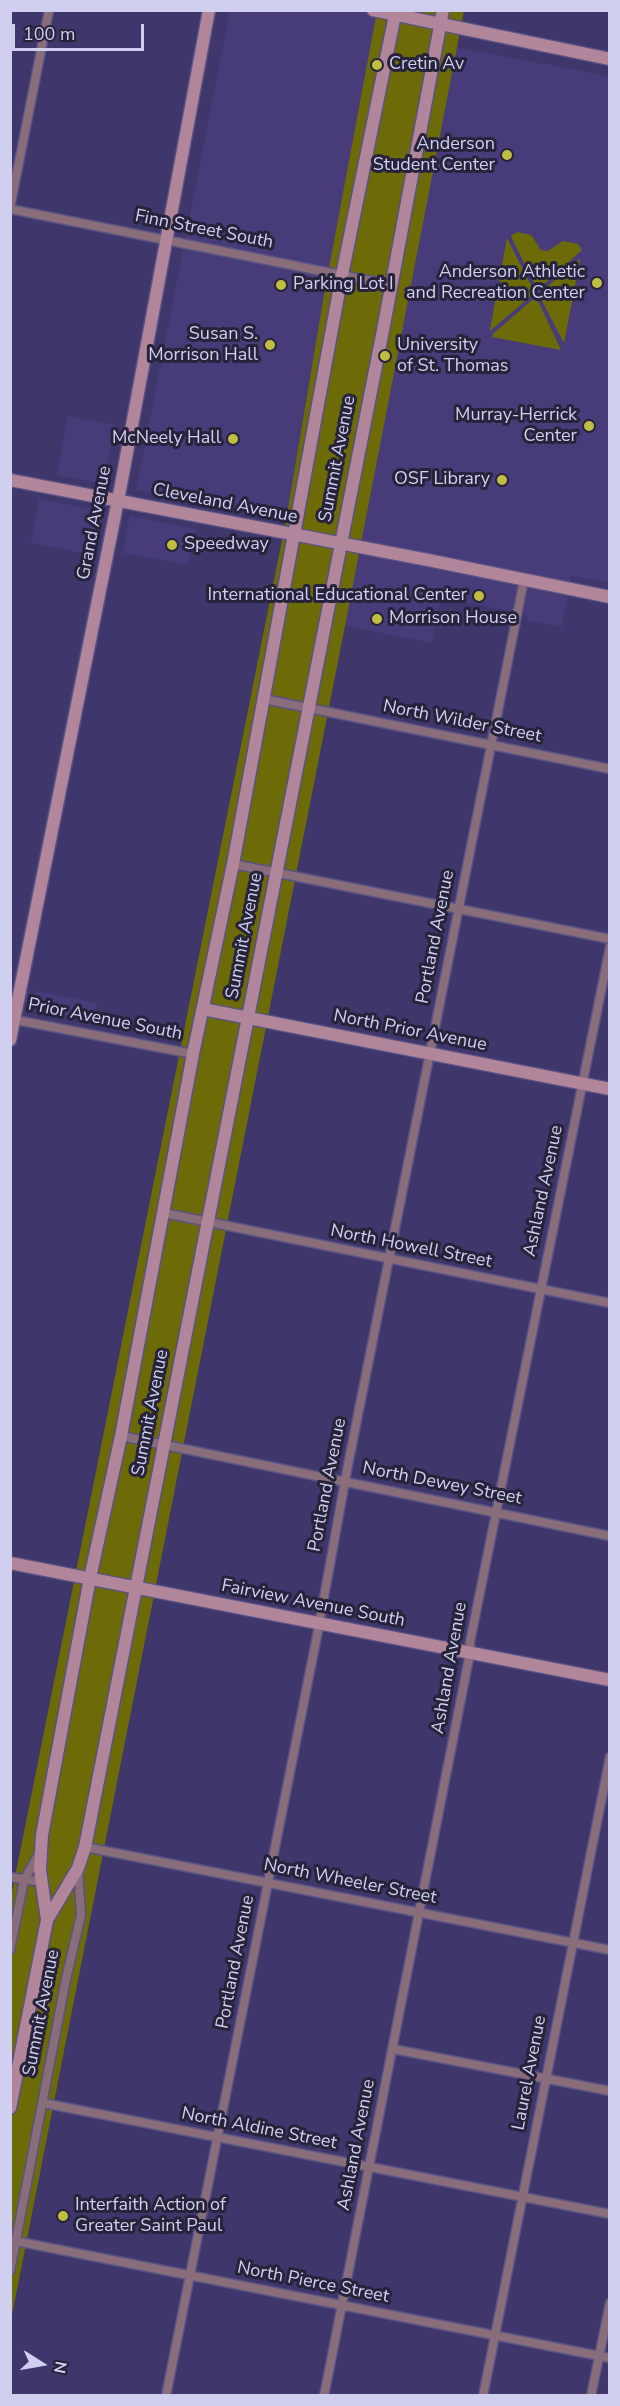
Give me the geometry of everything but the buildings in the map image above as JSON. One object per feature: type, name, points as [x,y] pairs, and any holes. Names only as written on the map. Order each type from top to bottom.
[{"type":"street","points":[[10,209],[49,10]]},
{"type":"street","name":"Grand Avenue","points":[[10,1040],[118,501],[209,10]]},
{"type":"street","points":[[373,10],[609,59]]},
{"type":"street","name":"Summit Avenue","points":[[10,2108],[48,1920],[78,1868],[85,1847],[392,285],[443,10]]},
{"type":"street","name":"Summit Avenue","points":[[48,1920],[41,1882],[42,1835],[90,1578],[121,1436],[193,1054],[233,864],[342,275],[395,13]]},
{"type":"street","name":"Finn Street South","points":[[10,209],[392,285]]},
{"type":"street","name":"Cleveland Avenue","points":[[10,480],[609,597]]},
{"type":"street","name":"Portland Avenue","points":[[166,2396],[524,580]]},
{"type":"street","name":"North Wilder Street","points":[[264,699],[609,769]]},
{"type":"street","points":[[233,864],[609,939]]},
{"type":"street","name":"Ashland Avenue","points":[[324,2396],[470,1653],[470,1642],[609,947]]},
{"type":"street","name":"North Prior Avenue","points":[[203,1009],[609,1089]]},
{"type":"street","name":"Prior Avenue South","points":[[13,1019],[193,1054]]},
{"type":"street","name":"North Howell Street","points":[[164,1213],[609,1303]]},
{"type":"street","name":"North Dewey Street","points":[[121,1436],[609,1536]]},
{"type":"street","name":"Fairview Avenue South","points":[[10,1563],[609,1680]]},
{"type":"street","name":"Laurel Avenue","points":[[483,2396],[609,1758]]},
{"type":"street","name":"North Wheeler Street","points":[[85,1847],[609,1950]]},
{"type":"street","name":"Summit Avenue","points":[[10,1950],[24,1880],[41,1849]]},
{"type":"street","name":"Summit Avenue","points":[[10,2271],[66,1979],[81,1915],[78,1868]]},
{"type":"street","points":[[10,1877],[41,1882]]},
{"type":"street","points":[[393,2049],[609,2091]]},
{"type":"street","name":"North Aldine Street","points":[[43,2103],[609,2214]]},
{"type":"street","name":"North Pierce Street","points":[[14,2241],[609,2358]]},
{"type":"street","points":[[591,2396],[609,2303]]},
{"type":"shaded area","name":"University of St. Thomas","points":[[230,11],[377,11],[373,32],[609,76],[609,583],[571,576],[562,627],[527,621],[527,615],[441,597],[432,643],[345,626],[362,534],[136,490]]},
{"type":"shaded area","points":[[377,11],[464,11],[11,2320],[11,1897],[286,520],[324,295]]},
{"type":"shaded area","points":[[517,232],[531,235],[541,250],[548,251],[563,241],[578,244],[582,250],[541,287],[535,285],[511,236]]},
{"type":"shaded area","points":[[507,238],[532,287],[530,297],[490,331],[497,290],[500,290],[501,282],[499,281]]},
{"type":"shaded area","points":[[580,260],[564,343],[541,299],[543,290]]},
{"type":"shaded area","points":[[532,300],[538,301],[561,350],[492,337]]},
{"type":"shaded area","points":[[68,416],[115,425],[103,484],[57,475]]},
{"type":"shaded area","points":[[39,499],[98,510],[90,554],[31,543]]},
{"type":"shaded area","points":[[130,516],[195,529],[188,565],[123,553]]},
{"type":"shaded area","points":[[35,991],[97,1003],[94,1021],[32,1009]]},
{"type":"place","name":"Cretin Av","points":[[377,65]]},
{"type":"place","name":"Anderson Student Center","points":[[507,155]]},
{"type":"place","name":"Anderson Athletic and Recreation Center","points":[[597,283]]},
{"type":"place","name":"Parking Lot I","points":[[281,285]]},
{"type":"place","name":"Susan S. Morrison Hall","points":[[270,345]]},
{"type":"place","name":"University of St. Thomas","points":[[385,356]]},
{"type":"place","name":"Murray-Herrick Center","points":[[589,426]]},
{"type":"place","name":"McNeely Hall","points":[[233,439]]},
{"type":"place","name":"OSF Library","points":[[502,480]]},
{"type":"place","name":"Speedway","points":[[172,545]]},
{"type":"place","name":"International Educational Center","points":[[479,596]]},
{"type":"place","name":"Morrison House","points":[[377,619]]},
{"type":"place","name":"Interfaith Action of Greater Saint Paul","points":[[63,2216]]}]
